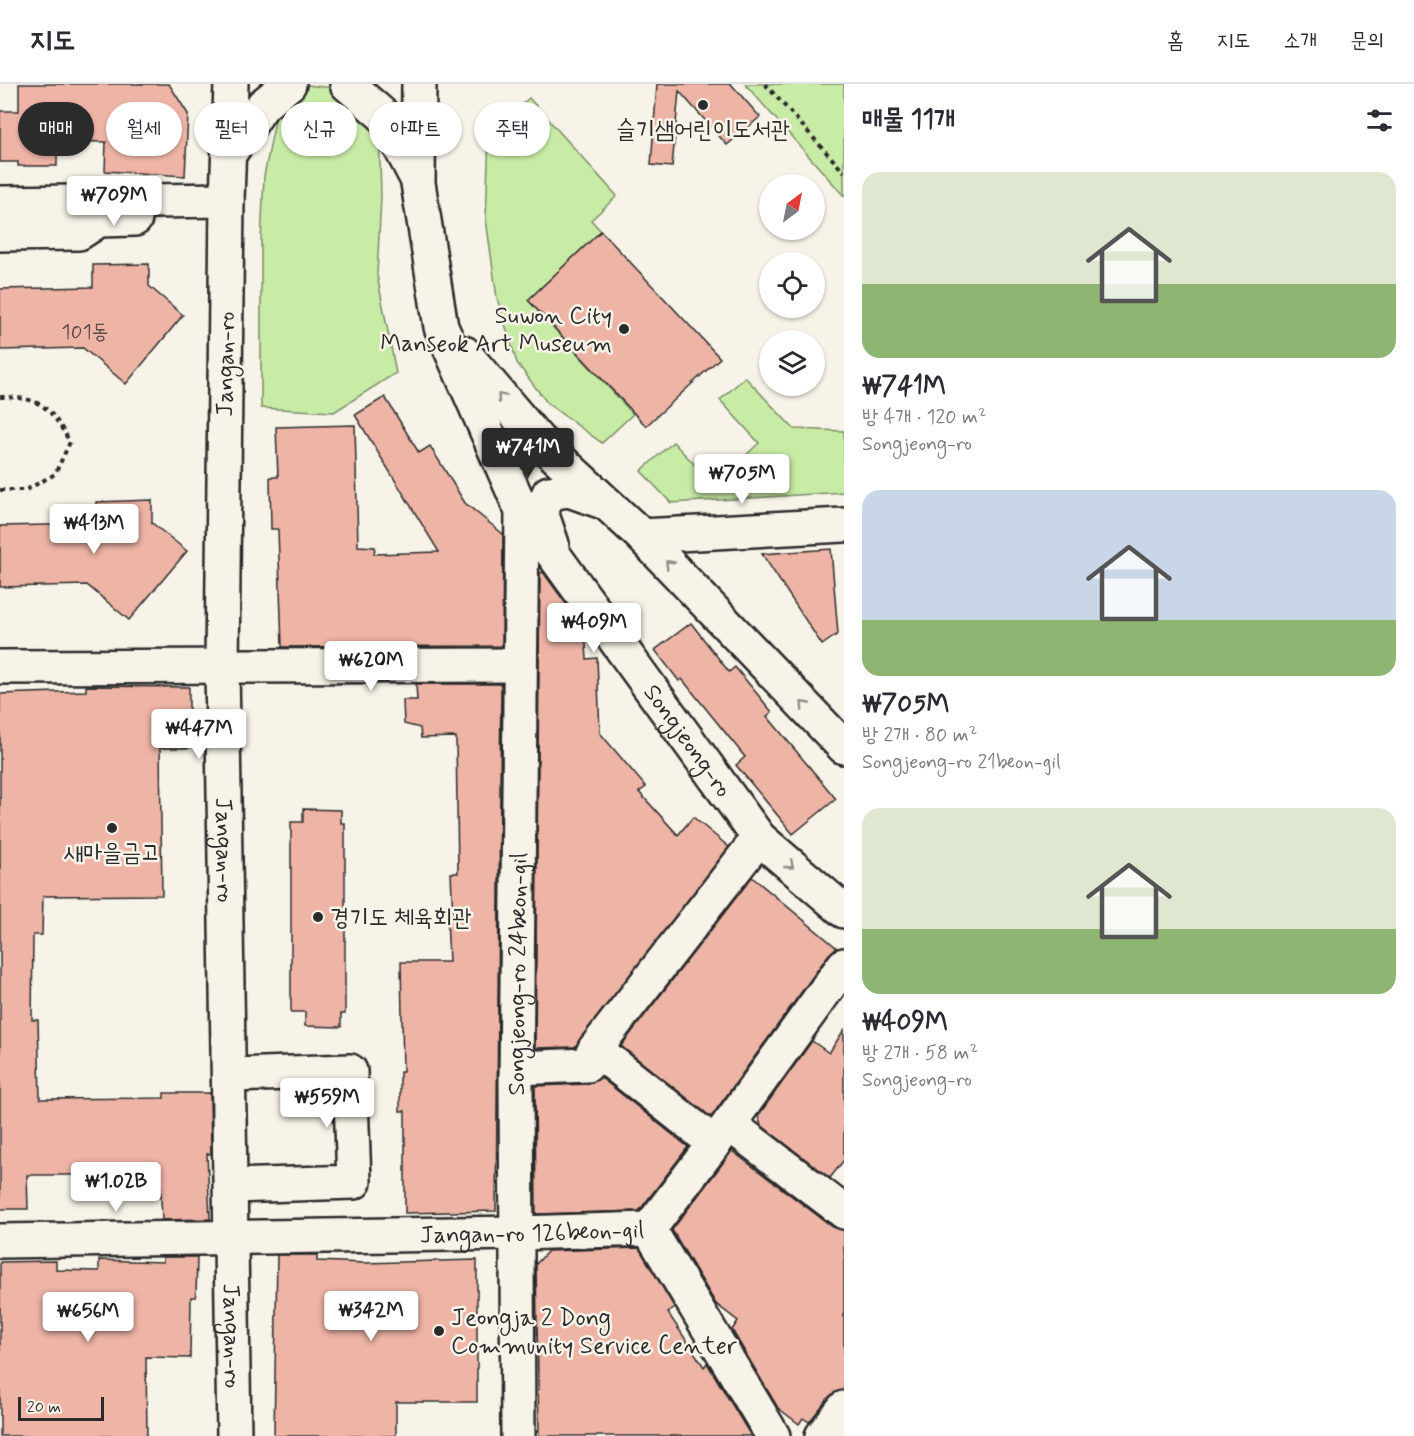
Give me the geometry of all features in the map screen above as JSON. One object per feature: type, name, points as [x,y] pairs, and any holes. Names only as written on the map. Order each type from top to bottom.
[{"type":"street","name":"Jangan-ro","points":[[231,84],[231,102]]},
{"type":"street","points":[[267,102],[289,84]]},
{"type":"street","points":[[347,84],[384,116],[418,183]]},
{"type":"street","name":"Songjeong-ro","points":[[419,84],[418,183],[441,327],[522,511],[759,838],[844,911]]},
{"type":"street","name":"Jangan-ro","points":[[230,156],[227,200],[222,667],[233,1236],[234,1436]]},
{"type":"street","points":[[0,203],[227,200]]},
{"type":"street","points":[[0,234],[79,233],[99,220],[140,219]]},
{"type":"street","points":[[441,327],[538,440],[642,536],[844,747]]},
{"type":"street","points":[[558,560],[541,512],[549,493],[569,490],[607,503]]},
{"type":"street","name":"Songjeong-ro 24beon-gil","points":[[518,1436],[517,1068],[522,511]]},
{"type":"street","points":[[642,536],[844,525]]},
{"type":"street","points":[[0,668],[520,665]]},
{"type":"street","points":[[517,1068],[587,1065],[595,1049],[759,838]]},
{"type":"street","name":"Jangan-ro 126beon-gil","points":[[0,1241],[649,1229],[722,1134],[844,965]]},
{"type":"street","points":[[595,1049],[844,1212]]},
{"type":"street","points":[[230,1075],[350,1071],[354,1182],[232,1186]]},
{"type":"street","points":[[649,1229],[773,1436]]},
{"type":"street","points":[[822,1436],[844,1408]]},
{"type":"path","points":[[765,84],[844,172]]},
{"type":"path","points":[[0,397],[21,397],[51,410],[70,442],[55,474],[26,490],[0,490]]},
{"type":"green space","points":[[745,84],[844,84],[844,196]]},
{"type":"green space","points":[[307,85],[342,89],[357,102],[281,102],[281,156],[357,156],[357,102],[369,113],[369,156],[380,156],[381,197],[377,275],[396,373],[334,412],[261,408],[261,243],[264,176],[279,101]]},
{"type":"green space","points":[[550,121],[617,196],[591,220],[601,231],[528,300],[633,414],[602,443],[548,404],[517,363],[497,298],[486,219],[488,156],[550,156]]},
{"type":"green space","points":[[745,377],[759,392],[759,396],[763,396],[794,429],[844,431],[844,492],[671,503],[641,471],[673,442],[714,485],[759,443],[720,400]]},
{"type":"building","points":[[19,84],[169,84],[180,102],[106,102],[106,142],[94,142],[94,102],[19,102]]},
{"type":"building","name":"슬기샘어린이도서관","points":[[657,84],[731,84],[760,117],[727,145],[679,91],[672,167],[651,165]]},
{"type":"building","points":[[182,105],[188,114],[185,176],[105,171],[106,142],[106,156],[182,156]]},
{"type":"building","points":[[0,111],[18,111],[18,156],[57,156],[57,166],[18,166],[18,162],[0,162]]},
{"type":"building","name":"Suwon City Manseok Art Museum","points":[[601,231],[720,358],[646,426],[528,300]]},
{"type":"building","points":[[149,264],[149,286],[183,315],[126,384],[83,348],[0,350],[0,289],[93,287],[93,265]]},
{"type":"building","points":[[385,397],[419,453],[430,446],[465,503],[503,534],[502,646],[282,647],[278,529],[271,529],[270,477],[278,477],[276,427],[355,425],[358,546],[375,547],[374,554],[439,552],[355,415]]},
{"type":"building","points":[[152,500],[152,523],[187,551],[129,620],[87,585],[0,587],[0,526],[96,524],[96,502]]},
{"type":"building","points":[[831,549],[838,634],[822,645],[762,554]]},
{"type":"building","points":[[543,572],[585,630],[587,659],[597,658],[600,733],[646,787],[639,792],[678,835],[693,817],[729,847],[575,1047],[535,1048],[540,573]]},
{"type":"building","points":[[691,623],[729,672],[735,667],[772,712],[767,716],[836,799],[793,834],[736,765],[745,757],[682,679],[679,681],[655,650]]},
{"type":"building","points":[[416,684],[501,684],[496,1211],[405,1213],[405,1111],[400,1111],[400,1072],[403,1072],[401,962],[449,962],[447,918],[453,918],[451,873],[458,873],[456,737],[421,738],[420,728],[404,724],[403,700],[417,700]]},
{"type":"building","points":[[86,686],[189,687],[189,748],[160,748],[162,895],[43,896],[42,935],[33,935],[32,1020],[38,1020],[40,1099],[164,1098],[164,1093],[210,1093],[211,1154],[207,1154],[210,1219],[162,1220],[160,1175],[27,1175],[28,1209],[0,1209],[0,694],[86,691]]},
{"type":"building","name":"경기도 체육회관","points":[[303,809],[341,810],[341,823],[345,823],[345,1014],[341,1014],[341,1027],[305,1026],[305,1012],[291,1012],[291,822],[303,822]]},
{"type":"building","points":[[752,877],[837,948],[829,954],[711,1117],[621,1046]]},
{"type":"building","points":[[844,1030],[844,1160],[830,1178],[761,1125],[758,1116],[812,1041],[829,1053]]},
{"type":"building","points":[[600,1077],[688,1147],[639,1211],[536,1214],[535,1086],[588,1084]]},
{"type":"building","points":[[732,1151],[833,1227],[844,1230],[844,1390],[830,1396],[809,1422],[803,1418],[799,1424],[778,1408],[732,1330],[738,1321],[716,1304],[672,1230]]},
{"type":"building","points":[[639,1248],[675,1308],[668,1313],[704,1367],[707,1363],[751,1436],[539,1436],[536,1264],[548,1251]]},
{"type":"building","points":[[277,1255],[317,1255],[317,1261],[364,1263],[477,1260],[477,1402],[396,1402],[396,1436],[274,1436]]},
{"type":"building","points":[[163,1257],[197,1257],[196,1297],[191,1297],[190,1358],[146,1357],[147,1436],[0,1436],[0,1262],[56,1261],[56,1270],[99,1271],[99,1260],[163,1262]]},
{"type":"place","name":"슬기샘어린이도서관","points":[[703,105]]},
{"type":"place","name":"Suwon City Manseok Art Museum","points":[[624,329]]},
{"type":"place","name":"새마을금고","points":[[112,828]]},
{"type":"place","name":"경기도 체육회관","points":[[318,917]]},
{"type":"place","name":"Jeongja 2 Dong Community Service Center","points":[[439,1331]]}]
